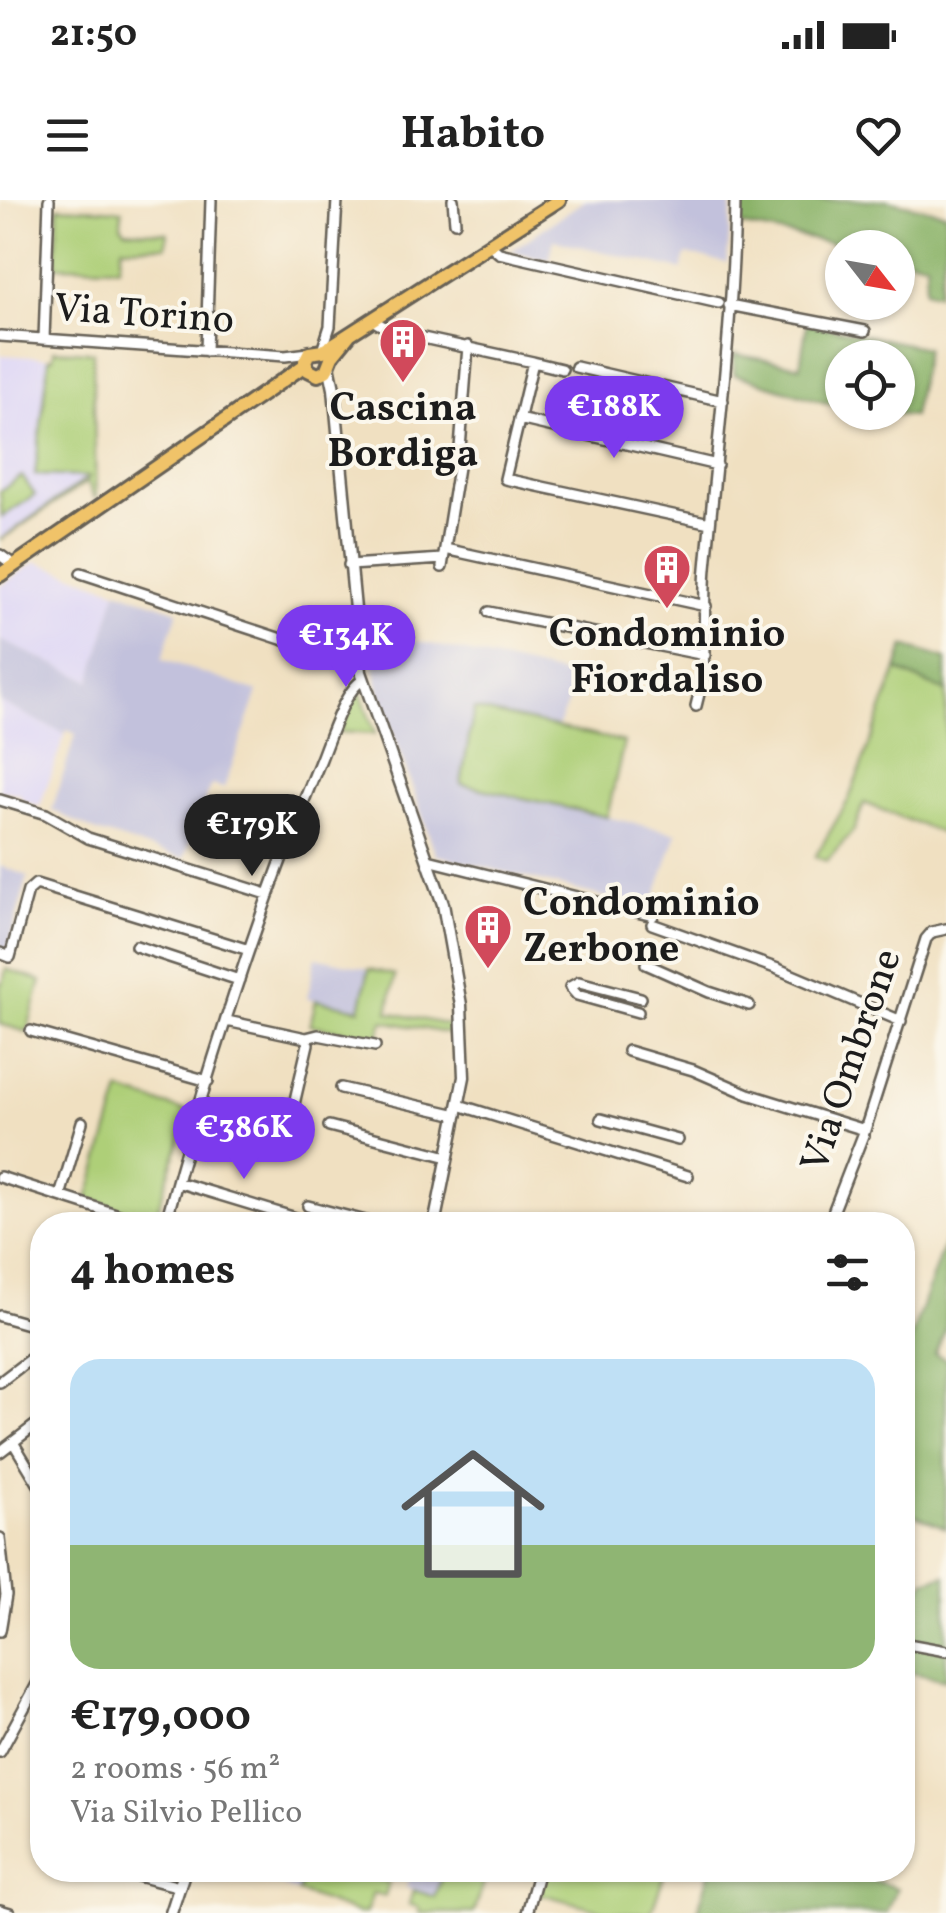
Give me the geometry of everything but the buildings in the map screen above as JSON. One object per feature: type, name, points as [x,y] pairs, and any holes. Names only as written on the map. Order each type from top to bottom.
[{"type":"main road","points":[[0,575],[317,362],[350,335],[560,200]]},
{"type":"street","points":[[44,339],[49,200]]},
{"type":"street","points":[[206,351],[211,200]]},
{"type":"street","points":[[337,200],[330,326],[317,362],[334,402],[360,665],[448,920],[463,1018],[465,1067],[437,1212]]},
{"type":"street","points":[[453,200],[456,222]]},
{"type":"street","points":[[696,706],[704,676],[710,524],[723,401],[724,304],[734,200]]},
{"type":"street","points":[[490,245],[499,253],[724,304],[865,330]]},
{"type":"street","points":[[374,321],[391,331],[562,369]]},
{"type":"street","points":[[330,326],[338,334],[350,335]]},
{"type":"street","name":"Via Torino","points":[[0,336],[284,356],[317,362]]},
{"type":"street","points":[[443,558],[462,434],[468,346]]},
{"type":"street","points":[[532,362],[505,479],[710,524]]},
{"type":"street","points":[[576,368],[723,401]]},
{"type":"street","points":[[519,420],[717,464]]},
{"type":"street","points":[[0,555],[14,565]]},
{"type":"street","points":[[349,565],[443,558],[706,606]]},
{"type":"street","points":[[81,573],[360,665]]},
{"type":"street","points":[[489,612],[705,655]]},
{"type":"street","points":[[169,1212],[267,894],[352,690],[363,680]]},
{"type":"street","points":[[0,800],[46,814],[88,838],[267,894]]},
{"type":"street","points":[[203,815],[286,844]]},
{"type":"street","points":[[428,860],[653,920],[902,1021]]},
{"type":"street","points":[[5,955],[34,884],[248,950]]},
{"type":"street","name":"Via Ombrone","points":[[833,1212],[866,1130],[926,939],[932,932],[946,929]]},
{"type":"street","points":[[136,946],[239,980]]},
{"type":"street","points":[[646,964],[749,1005]]},
{"type":"street","points":[[638,1012],[577,995],[570,988],[579,982],[641,998]]},
{"type":"street","points":[[227,1020],[306,1038],[318,1035],[375,1046]]},
{"type":"street","points":[[32,1031],[208,1081]]},
{"type":"street","points":[[194,1126],[277,1146],[285,1142],[308,1044],[306,1038]]},
{"type":"street","points":[[628,1051],[866,1130]]},
{"type":"street","points":[[341,1088],[458,1110],[688,1176]]},
{"type":"street","points":[[601,1118],[678,1140]]},
{"type":"street","points":[[60,1196],[82,1122]]},
{"type":"street","points":[[329,1126],[448,1157]]},
{"type":"street","points":[[0,1177],[110,1212]]},
{"type":"street","points":[[177,1182],[273,1212]]},
{"type":"street","points":[[308,1206],[331,1212]]},
{"type":"street","points":[[0,1316],[30,1325]]},
{"type":"street","points":[[0,1382],[30,1359]]},
{"type":"street","points":[[0,1452],[30,1429]]},
{"type":"street","points":[[13,1442],[30,1470]]},
{"type":"street","points":[[0,1538],[6,1594],[0,1631]]},
{"type":"street","points":[[915,1645],[946,1651]]},
{"type":"street","points":[[0,1752],[30,1697]]},
{"type":"street","points":[[161,1882],[180,1887]]},
{"type":"street","points":[[171,1913],[181,1882]]},
{"type":"street","points":[[527,1913],[536,1882]]},
{"type":"street","points":[[0,1910],[10,1913]]},
{"type":"shaded area","points":[[585,200],[732,200],[727,263],[686,254],[682,270],[554,240],[549,260],[511,251]]},
{"type":"shaded area","points":[[0,355],[49,358],[49,370],[94,474],[0,538]]},
{"type":"shaded area","points":[[36,562],[117,590],[91,681],[0,640],[0,586]]},
{"type":"shaded area","points":[[117,590],[178,611],[162,659],[258,692],[224,788],[211,785],[184,859],[97,832],[52,810],[76,734],[67,730],[65,734],[0,702],[0,640],[91,681]]},
{"type":"shaded area","points":[[366,629],[578,678],[558,726],[474,709],[461,784],[677,833],[653,904],[648,907],[621,901],[436,855],[381,698]]},
{"type":"shaded area","points":[[0,702],[65,734],[40,806],[23,801],[20,794],[0,793]]},
{"type":"shaded area","points":[[0,866],[28,876],[7,951],[0,949]]},
{"type":"shaded area","points":[[316,957],[369,969],[360,1010],[307,998]]},
{"type":"shaded area","points":[[273,1882],[302,1882],[298,1892]]},
{"type":"shaded area","points":[[408,1882],[440,1882],[435,1897],[406,1888]]},
{"type":"green space","points":[[739,200],[886,200],[946,213],[946,245],[938,294],[925,290],[927,263],[915,261],[915,230],[825,230],[825,242],[738,225]]},
{"type":"green space","points":[[58,207],[122,210],[121,225],[125,230],[167,233],[166,246],[122,247],[119,267],[56,266]]},
{"type":"green space","points":[[807,323],[888,340],[825,340],[825,403],[734,374],[734,354],[800,366]]},
{"type":"green space","points":[[915,346],[926,348],[915,406]]},
{"type":"green space","points":[[54,350],[93,352],[96,497],[87,482],[0,540],[89,477],[35,475],[49,358],[53,358]]},
{"type":"green space","points":[[22,476],[35,495],[2,517],[0,491]]},
{"type":"green space","points":[[904,646],[946,659],[946,692],[897,670]]},
{"type":"green space","points":[[897,670],[946,692],[946,835],[864,803],[854,830],[827,861],[815,857],[849,799]]},
{"type":"green space","points":[[356,693],[361,694],[375,734],[339,732]]},
{"type":"green space","points":[[474,709],[624,742],[607,817],[461,784]]},
{"type":"green space","points":[[6,969],[41,981],[27,1032],[0,1024],[0,983]]},
{"type":"green space","points":[[369,969],[395,975],[388,1012],[449,1025],[451,1034],[383,1021],[378,1038],[310,1025],[316,1000],[360,1009]]},
{"type":"green space","points":[[120,1091],[189,1112],[157,1212],[129,1212],[88,1199]]},
{"type":"green space","points":[[946,1238],[946,1329],[935,1354],[946,1359],[946,1528],[915,1515],[915,1326]]},
{"type":"green space","points":[[946,1575],[946,1680],[915,1674],[915,1598],[925,1581]]},
{"type":"green space","points":[[302,1882],[389,1883],[385,1896],[373,1893],[366,1913],[298,1892]]},
{"type":"green space","points":[[440,1882],[484,1882],[474,1913],[419,1913],[420,1908],[409,1904],[413,1890],[435,1897]]},
{"type":"green space","points":[[540,1882],[662,1882],[651,1913],[611,1913],[537,1893]]},
{"type":"green space","points":[[706,1882],[878,1882],[897,1888],[887,1913],[697,1913]]},
{"type":"place","name":"Cascina Bordiga","points":[[403,384]]},
{"type":"place","name":"Condominio Fiordaliso","points":[[667,610]]},
{"type":"place","name":"Condominio Zerbone","points":[[488,970]]}]
